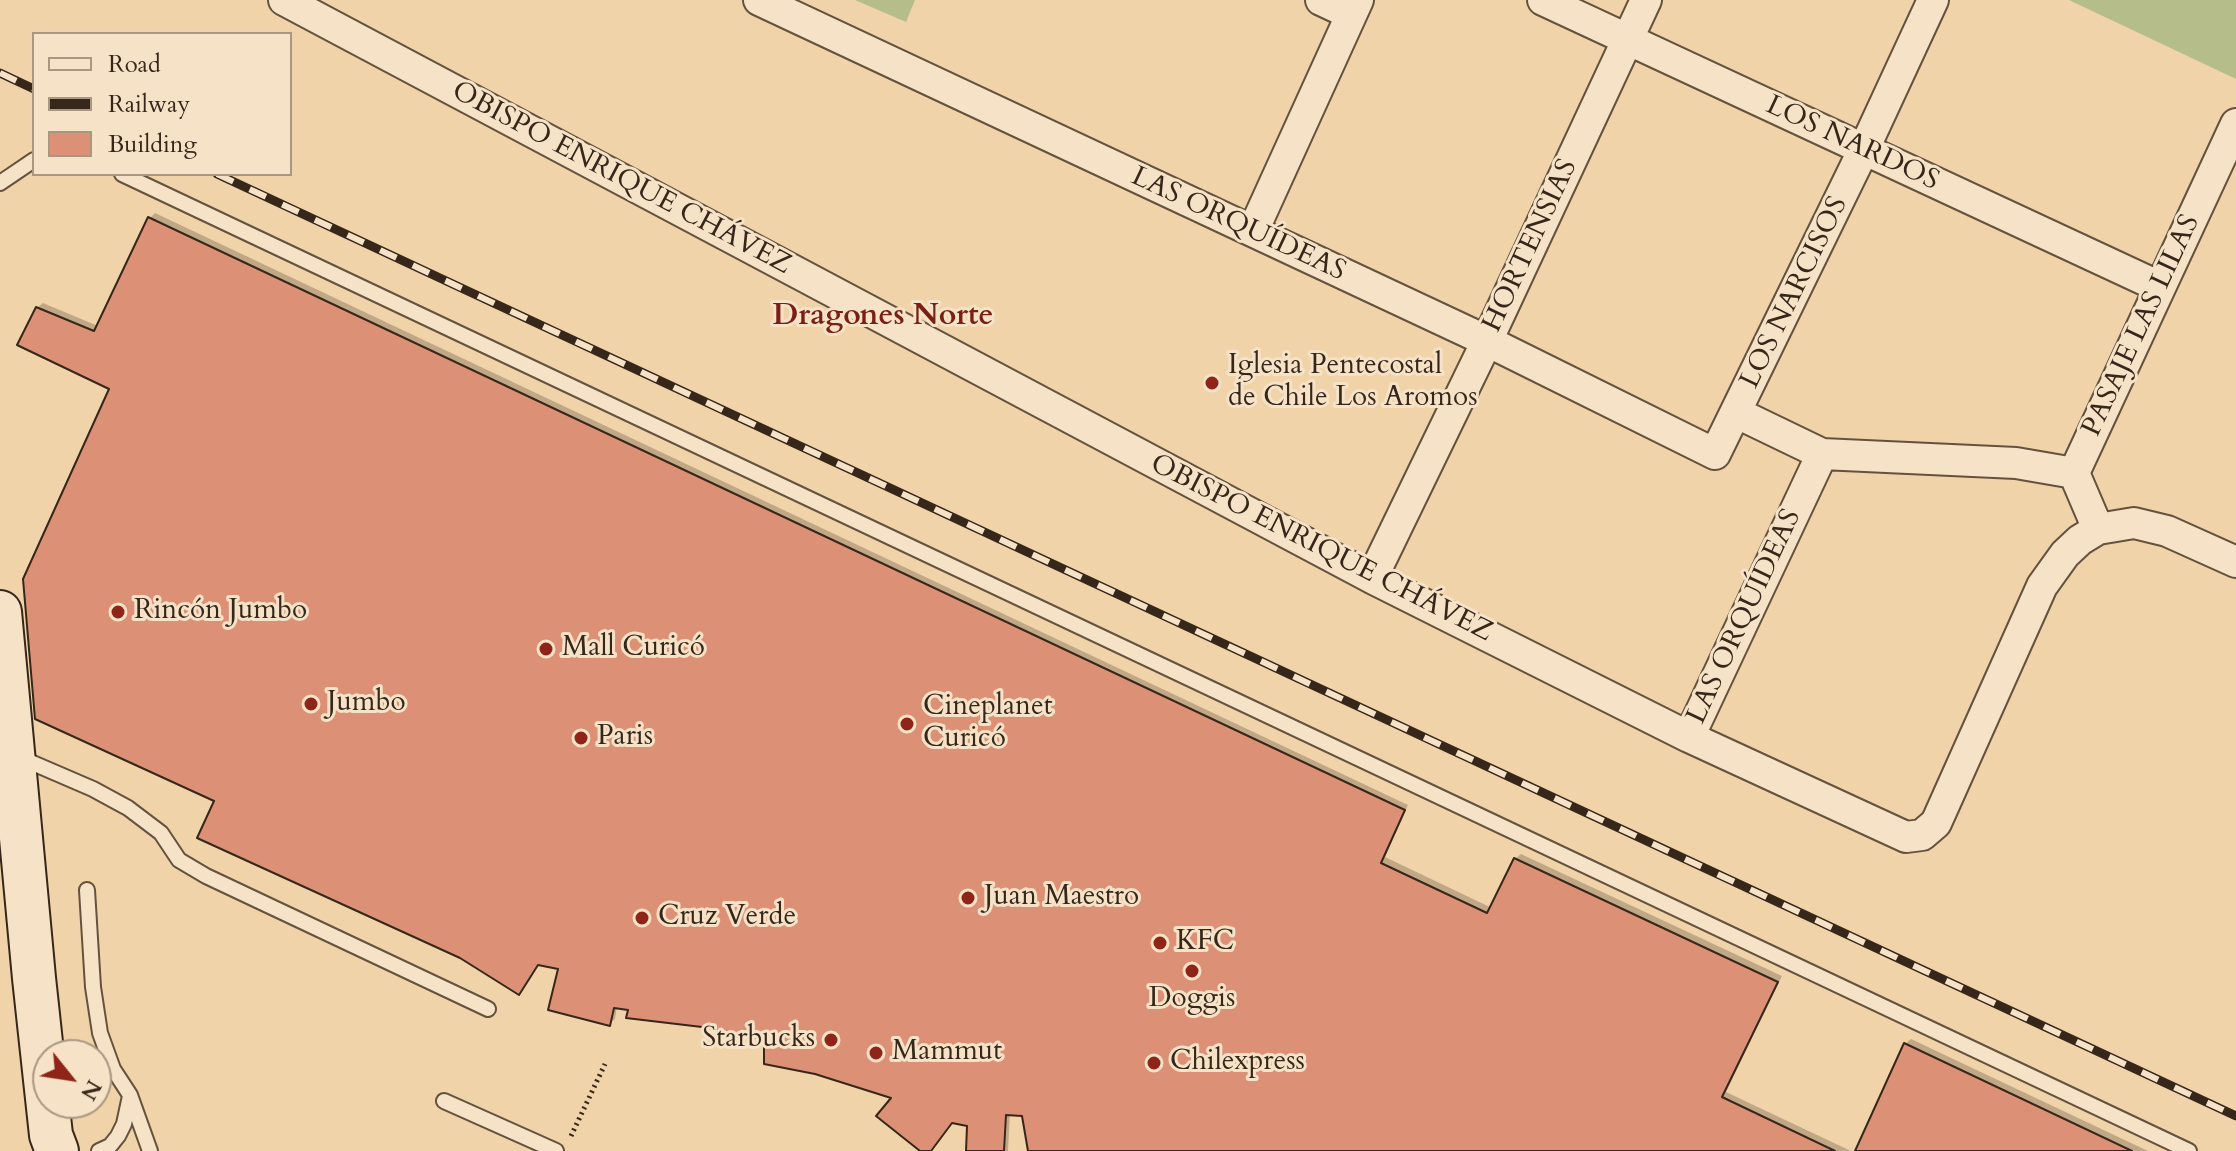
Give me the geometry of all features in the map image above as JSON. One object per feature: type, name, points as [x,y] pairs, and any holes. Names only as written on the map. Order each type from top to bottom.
[{"type":"main road","points":[[0,612],[13,755],[60,1146]]},
{"type":"street","name":"OBISPO ENRIQUE CHÁVEZ","points":[[284,0],[1372,578],[1689,737],[1906,837],[1922,835],[1936,823],[2042,586],[2065,554],[2098,529],[2134,523],[2151,525],[2236,562]]},
{"type":"street","points":[[1253,231],[1355,7],[1321,0]]},
{"type":"street","name":"LOS NARDOS","points":[[1543,0],[2160,287]]},
{"type":"street","name":"HORTENSIAS","points":[[1372,578],[1646,0]]},
{"type":"street","name":"LOS NARCISOS","points":[[1715,454],[1933,0]]},
{"type":"street","name":"LAS ORQUÍDEAS","points":[[773,3],[1487,341],[1715,454]]},
{"type":"street","name":"PASAJE LAS LILAS","points":[[2098,529],[2074,473],[2236,124]]},
{"type":"street","points":[[1737,413],[1822,454],[2016,463],[2074,473]]},
{"type":"street","name":"LAS ORQUÍDEAS","points":[[1689,737],[1822,454]]},
{"type":"lane","points":[[0,183],[32,161]]},
{"type":"lane","points":[[126,176],[2189,1151]]},
{"type":"lane","points":[[13,755],[93,789],[128,808],[161,833],[179,860],[206,876],[488,1009]]},
{"type":"lane","points":[[87,890],[93,987],[100,1033],[113,1069],[130,1095],[150,1151]]},
{"type":"lane","points":[[99,1151],[110,1146],[118,1136],[130,1095]]},
{"type":"lane","points":[[444,1101],[556,1151]]},
{"type":"path","points":[[569,1139],[605,1064]]},
{"type":"green space","points":[[855,0],[915,0],[906,22]]},
{"type":"green space","points":[[2069,0],[2236,0],[2236,79]]},
{"type":"building","name":"Mall Curicó","points":[[148,217],[1405,810],[1381,863],[1487,913],[1514,858],[1778,982],[1722,1097],[1835,1151],[1028,1151],[1022,1116],[1006,1115],[1004,1151],[966,1151],[967,1126],[952,1123],[931,1151],[920,1151],[876,1116],[891,1098],[815,1074],[764,1064],[764,1039],[702,1027],[626,1018],[628,1010],[614,1008],[610,1026],[548,1010],[558,969],[538,965],[519,995],[460,958],[197,838],[214,801],[35,719],[23,579],[109,389],[17,345],[36,307],[94,331]]},
{"type":"building","points":[[1904,1043],[2132,1151],[1855,1151]]},
{"type":"railway","points":[[0,73],[32,88]]},
{"type":"railway","points":[[221,176],[2236,1116]]},
{"type":"place","name":"Iglesia Pentecostal de Chile Los Aromos","points":[[1212,383]]},
{"type":"place","name":"Rincón Jumbo","points":[[118,612]]},
{"type":"place","name":"Mall Curicó","points":[[546,649]]},
{"type":"place","name":"Jumbo","points":[[311,704]]},
{"type":"place","name":"Cineplanet Curicó","points":[[907,724]]},
{"type":"place","name":"Paris","points":[[581,738]]},
{"type":"place","name":"Juan Maestro","points":[[968,898]]},
{"type":"place","name":"Cruz Verde","points":[[642,918]]},
{"type":"place","name":"KFC","points":[[1160,943]]},
{"type":"place","name":"Doggis","points":[[1192,971]]},
{"type":"place","name":"Starbucks","points":[[831,1040]]},
{"type":"place","name":"Mammut","points":[[876,1053]]},
{"type":"place","name":"Chilexpress","points":[[1154,1063]]},
{"type":"district","name":"Dragones Norte","points":[[883,317]]}]
